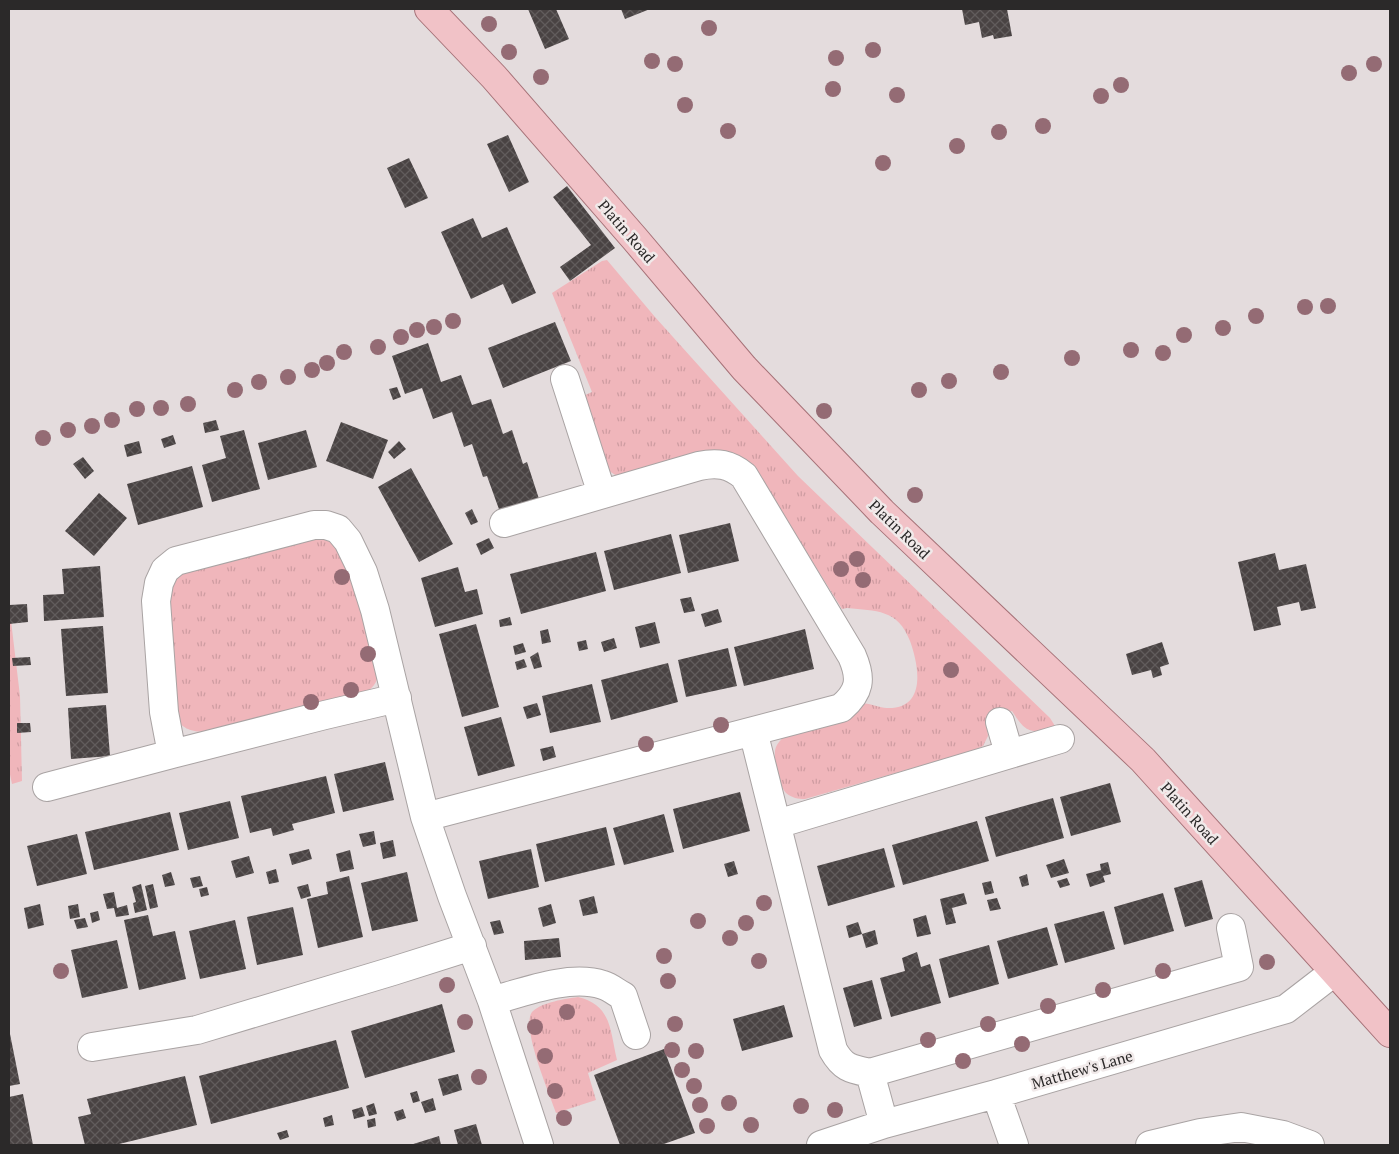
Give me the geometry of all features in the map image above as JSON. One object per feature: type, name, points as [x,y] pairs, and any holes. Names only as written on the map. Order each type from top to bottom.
[{"type":"main road","name":"Platin Road","points":[[428,9],[494,77],[744,368],[882,512],[1143,760],[1390,1033]]},
{"type":"street","points":[[565,379],[602,494]]},
{"type":"street","points":[[425,816],[841,708],[852,699],[859,682],[857,668],[852,656],[744,476],[733,467],[721,464],[705,465],[504,523]]},
{"type":"street","points":[[172,754],[164,712],[156,601],[159,583],[165,570],[176,560],[314,525],[326,525],[338,530],[346,539],[363,572],[373,602],[425,816],[452,896],[492,1001],[539,1145]]},
{"type":"street","points":[[47,787],[324,715],[397,698]]},
{"type":"street","points":[[1000,722],[1009,753]]},
{"type":"street","points":[[752,732],[777,824],[833,1050],[840,1062],[852,1069],[870,1073],[1239,967],[1231,928]]},
{"type":"street","points":[[777,824],[1060,739]]},
{"type":"street","points":[[92,1047],[197,1030],[472,946]]},
{"type":"street","name":"Matthew's Lane","points":[[821,1145],[884,1124],[996,1094],[1286,1009],[1334,972]]},
{"type":"street","points":[[492,1001],[545,986],[571,982],[604,985],[624,996],[636,1035]]},
{"type":"street","points":[[870,1073],[884,1124]]},
{"type":"street","points":[[996,1094],[1014,1145]]},
{"type":"street","points":[[1150,1145],[1200,1132],[1240,1128],[1284,1135],[1310,1145]]},
{"type":"green space","points":[[607,260],[655,317],[798,476],[1050,718],[1055,726],[1040,731],[1029,730],[1021,724],[1012,711],[986,719],[988,736],[983,746],[972,751],[805,799],[795,798],[786,793],[781,784],[776,764],[775,751],[779,742],[786,734],[861,704],[887,708],[900,706],[909,701],[914,694],[917,684],[916,662],[910,641],[899,623],[892,617],[877,611],[842,609],[762,481],[753,470],[617,476],[604,465],[583,396],[592,392],[552,293],[602,261]]},
{"type":"green space","points":[[316,537],[326,539],[335,545],[358,592],[379,671],[374,685],[362,695],[210,732],[195,731],[183,726],[175,719],[167,594],[174,577],[184,571]]},
{"type":"green space","points":[[9,604],[20,696],[22,781],[12,784],[9,770]]},
{"type":"green space","points":[[578,997],[597,1006],[608,1021],[617,1060],[588,1073],[596,1100],[556,1113],[537,1060],[530,1029],[530,1018],[533,1011],[542,1005]]},
{"type":"building","points":[[528,9],[556,9],[569,39],[545,49]]},
{"type":"building","points":[[621,9],[650,9],[625,19]]},
{"type":"building","points":[[962,9],[1007,9],[1012,36],[994,39],[993,35],[982,38],[979,22],[965,25]]},
{"type":"building","points":[[508,135],[529,182],[509,192],[487,144]]},
{"type":"building","points":[[409,158],[428,198],[405,208],[387,168]]},
{"type":"building","points":[[567,186],[615,248],[570,281],[560,267],[591,245],[553,197]]},
{"type":"building","points":[[473,218],[482,238],[507,227],[536,293],[512,304],[503,284],[471,299],[441,232]]},
{"type":"building","points":[[555,322],[571,361],[503,388],[488,348]]},
{"type":"building","points":[[428,343],[441,382],[461,375],[472,405],[491,399],[503,434],[512,430],[523,464],[527,462],[539,499],[500,512],[487,476],[483,477],[472,444],[464,447],[452,412],[433,419],[422,388],[405,394],[392,356]]},
{"type":"building","points":[[397,387],[401,397],[393,400],[389,389]]},
{"type":"building","points":[[216,420],[219,430],[205,433],[203,423]]},
{"type":"building","points":[[341,422],[388,440],[373,479],[326,461]]},
{"type":"building","points":[[244,430],[260,489],[212,502],[202,465],[226,458],[220,436]]},
{"type":"building","points":[[306,430],[317,467],[268,480],[258,443]]},
{"type":"building","points":[[173,435],[176,444],[164,448],[161,439]]},
{"type":"building","points":[[139,441],[142,453],[127,457],[124,445]]},
{"type":"building","points":[[399,441],[406,449],[394,459],[388,452]]},
{"type":"building","points":[[83,457],[94,471],[85,479],[73,464]]},
{"type":"building","points":[[192,466],[203,507],[138,525],[127,484]]},
{"type":"building","points":[[411,468],[453,544],[419,562],[378,487]]},
{"type":"building","points":[[99,493],[127,518],[94,556],[65,531]]},
{"type":"building","points":[[472,509],[478,522],[471,525],[465,513]]},
{"type":"building","points":[[730,523],[739,561],[688,573],[679,535]]},
{"type":"building","points":[[671,534],[681,573],[614,590],[604,551]]},
{"type":"building","points":[[489,538],[494,548],[481,555],[476,544]]},
{"type":"building","points":[[596,552],[606,591],[521,614],[510,574]]},
{"type":"building","points":[[1275,553],[1279,570],[1306,564],[1316,608],[1301,611],[1299,602],[1277,607],[1281,625],[1254,631],[1238,562]]},
{"type":"building","points":[[100,566],[104,617],[44,621],[43,595],[64,594],[62,569]]},
{"type":"building","points":[[458,567],[465,592],[477,589],[483,614],[435,627],[421,578]]},
{"type":"building","points":[[691,597],[695,611],[684,613],[680,599]]},
{"type":"building","points":[[27,604],[28,622],[9,624],[9,605]]},
{"type":"building","points":[[718,609],[722,622],[705,627],[701,614]]},
{"type":"building","points":[[510,617],[512,625],[500,627],[499,620]]},
{"type":"building","points":[[655,622],[660,643],[640,648],[635,627]]},
{"type":"building","points":[[476,624],[499,707],[462,717],[439,634]]},
{"type":"building","points":[[103,626],[108,693],[66,696],[61,629]]},
{"type":"building","points":[[548,629],[551,642],[542,644],[540,631]]},
{"type":"building","points":[[805,629],[814,669],[744,686],[734,647]]},
{"type":"building","points":[[614,638],[617,648],[604,652],[601,642]]},
{"type":"building","points":[[586,640],[588,649],[579,651],[577,642]]},
{"type":"building","points":[[1162,642],[1169,664],[1160,667],[1162,675],[1153,678],[1151,670],[1132,675],[1126,654]]},
{"type":"building","points":[[523,643],[526,652],[515,655],[513,646]]},
{"type":"building","points":[[728,648],[737,686],[686,697],[678,660]]},
{"type":"building","points":[[538,652],[542,667],[534,669],[530,657]]},
{"type":"building","points":[[30,657],[31,665],[13,666],[12,658]]},
{"type":"building","points":[[524,659],[527,667],[517,670],[515,662]]},
{"type":"building","points":[[668,663],[678,702],[611,720],[601,680]]},
{"type":"building","points":[[592,684],[601,722],[550,733],[542,696]]},
{"type":"building","points":[[537,703],[541,715],[527,719],[523,707]]},
{"type":"building","points":[[106,705],[110,756],[71,759],[68,708]]},
{"type":"building","points":[[501,717],[515,766],[478,776],[464,727]]},
{"type":"building","points":[[17,723],[30,723],[31,732],[17,733]]},
{"type":"building","points":[[553,746],[556,757],[543,761],[540,749]]},
{"type":"building","points":[[385,762],[394,800],[343,812],[334,774]]},
{"type":"building","points":[[326,776],[335,813],[292,824],[294,830],[273,836],[271,828],[250,833],[241,796]]},
{"type":"building","points":[[1110,783],[1121,822],[1071,836],[1060,797]]},
{"type":"building","points":[[740,792],[750,831],[683,849],[673,809]]},
{"type":"building","points":[[1053,798],[1064,838],[996,857],[985,817]]},
{"type":"building","points":[[230,801],[239,838],[188,850],[179,813]]},
{"type":"building","points":[[170,812],[179,850],[94,870],[85,832]]},
{"type":"building","points":[[664,814],[674,852],[624,865],[613,828]]},
{"type":"building","points":[[977,821],[989,861],[903,885],[892,845]]},
{"type":"building","points":[[606,827],[615,865],[545,882],[536,844]]},
{"type":"building","points":[[374,831],[376,844],[363,847],[359,834]]},
{"type":"building","points":[[77,834],[87,874],[37,886],[27,846]]},
{"type":"building","points":[[393,840],[396,856],[383,859],[380,843]]},
{"type":"building","points":[[884,848],[895,887],[828,906],[817,866]]},
{"type":"building","points":[[309,849],[312,859],[292,865],[289,854]]},
{"type":"building","points":[[531,849],[539,887],[488,899],[479,861]]},
{"type":"building","points":[[350,850],[354,869],[340,872],[336,854]]},
{"type":"building","points":[[249,856],[254,873],[236,878],[231,861]]},
{"type":"building","points":[[1064,859],[1069,873],[1051,878],[1046,865]]},
{"type":"building","points":[[734,861],[738,874],[728,877],[724,864]]},
{"type":"building","points":[[1108,862],[1111,874],[1103,876],[1105,882],[1090,887],[1086,874],[1101,870],[1100,864]]},
{"type":"building","points":[[276,869],[279,882],[269,884],[266,872]]},
{"type":"building","points":[[171,872],[175,885],[165,887],[162,875]]},
{"type":"building","points":[[407,872],[418,921],[372,931],[361,883]]},
{"type":"building","points":[[1027,874],[1029,885],[1022,887],[1019,877]]},
{"type":"building","points":[[200,876],[203,886],[193,888],[190,878]]},
{"type":"building","points":[[349,876],[363,937],[318,948],[307,899],[328,894],[326,882]]},
{"type":"building","points":[[1067,878],[1070,885],[1060,888],[1057,881]]},
{"type":"building","points":[[1202,880],[1213,919],[1185,927],[1174,888]]},
{"type":"building","points":[[991,881],[994,893],[985,895],[982,883]]},
{"type":"building","points":[[141,884],[147,910],[135,913],[133,903],[136,902],[132,887]]},
{"type":"building","points":[[153,884],[158,907],[150,909],[145,886]]},
{"type":"building","points":[[308,884],[311,896],[301,899],[297,887]]},
{"type":"building","points":[[207,887],[209,895],[201,897],[199,889]]},
{"type":"building","points":[[114,892],[117,908],[127,905],[129,915],[116,917],[114,908],[107,909],[103,894]]},
{"type":"building","points":[[964,893],[967,904],[952,908],[956,923],[946,925],[940,899]]},
{"type":"building","points":[[1163,893],[1174,931],[1124,945],[1114,907]]},
{"type":"building","points":[[594,896],[598,913],[583,916],[579,900]]},
{"type":"building","points":[[997,898],[1001,909],[990,911],[987,900]]},
{"type":"building","points":[[40,904],[44,925],[28,929],[24,908]]},
{"type":"building","points":[[78,904],[80,917],[70,919],[68,906]]},
{"type":"building","points":[[551,904],[556,923],[543,927],[538,908]]},
{"type":"building","points":[[293,907],[303,955],[257,965],[247,917]]},
{"type":"building","points":[[98,911],[100,920],[92,923],[90,913]]},
{"type":"building","points":[[1104,911],[1115,949],[1065,963],[1054,924]]},
{"type":"building","points":[[148,915],[153,936],[175,931],[186,979],[139,990],[124,920]]},
{"type":"building","points":[[926,915],[931,934],[917,937],[913,919]]},
{"type":"building","points":[[85,918],[88,927],[77,929],[74,920]]},
{"type":"building","points":[[235,920],[246,969],[200,979],[189,931]]},
{"type":"building","points":[[500,920],[504,933],[494,935],[490,922]]},
{"type":"building","points":[[858,922],[862,934],[849,938],[846,926]]},
{"type":"building","points":[[1047,927],[1058,965],[1008,979],[997,941]]},
{"type":"building","points":[[875,930],[878,944],[866,948],[862,934]]},
{"type":"building","points":[[559,938],[561,957],[525,960],[524,941]]},
{"type":"building","points":[[117,940],[128,988],[82,998],[71,950]]},
{"type":"building","points":[[989,945],[999,984],[949,998],[939,959]]},
{"type":"building","points":[[917,952],[921,967],[930,964],[941,1003],[891,1017],[880,978],[905,971],[902,958]]},
{"type":"building","points":[[872,980],[882,1019],[854,1027],[843,988]]},
{"type":"building","points":[[442,1004],[455,1052],[365,1078],[351,1031]]},
{"type":"building","points":[[784,1005],[793,1037],[742,1051],[733,1019]]},
{"type":"building","points":[[9,1029],[20,1084],[9,1086]]},
{"type":"building","points":[[336,1040],[349,1088],[211,1124],[199,1076]]},
{"type":"building","points":[[664,1049],[695,1133],[661,1145],[620,1145],[594,1075]]},
{"type":"building","points":[[458,1074],[462,1090],[443,1096],[438,1079]]},
{"type":"building","points":[[185,1076],[197,1125],[115,1145],[85,1145],[78,1117],[91,1114],[87,1099]]},
{"type":"building","points":[[417,1091],[420,1101],[413,1103],[410,1093]]},
{"type":"building","points":[[23,1094],[33,1145],[9,1145],[9,1097]]},
{"type":"building","points":[[433,1098],[436,1110],[425,1113],[421,1102]]},
{"type":"building","points":[[374,1103],[377,1114],[369,1116],[366,1106]]},
{"type":"building","points":[[362,1107],[365,1116],[354,1119],[352,1110]]},
{"type":"building","points":[[403,1109],[406,1118],[397,1121],[394,1112]]},
{"type":"building","points":[[332,1115],[334,1125],[325,1127],[323,1118]]},
{"type":"building","points":[[375,1118],[376,1126],[368,1128],[367,1120]]},
{"type":"building","points":[[476,1124],[482,1145],[458,1145],[454,1130]]},
{"type":"building","points":[[287,1130],[289,1137],[280,1140],[277,1133]]},
{"type":"building","points":[[439,1136],[441,1145],[410,1145]]}]
